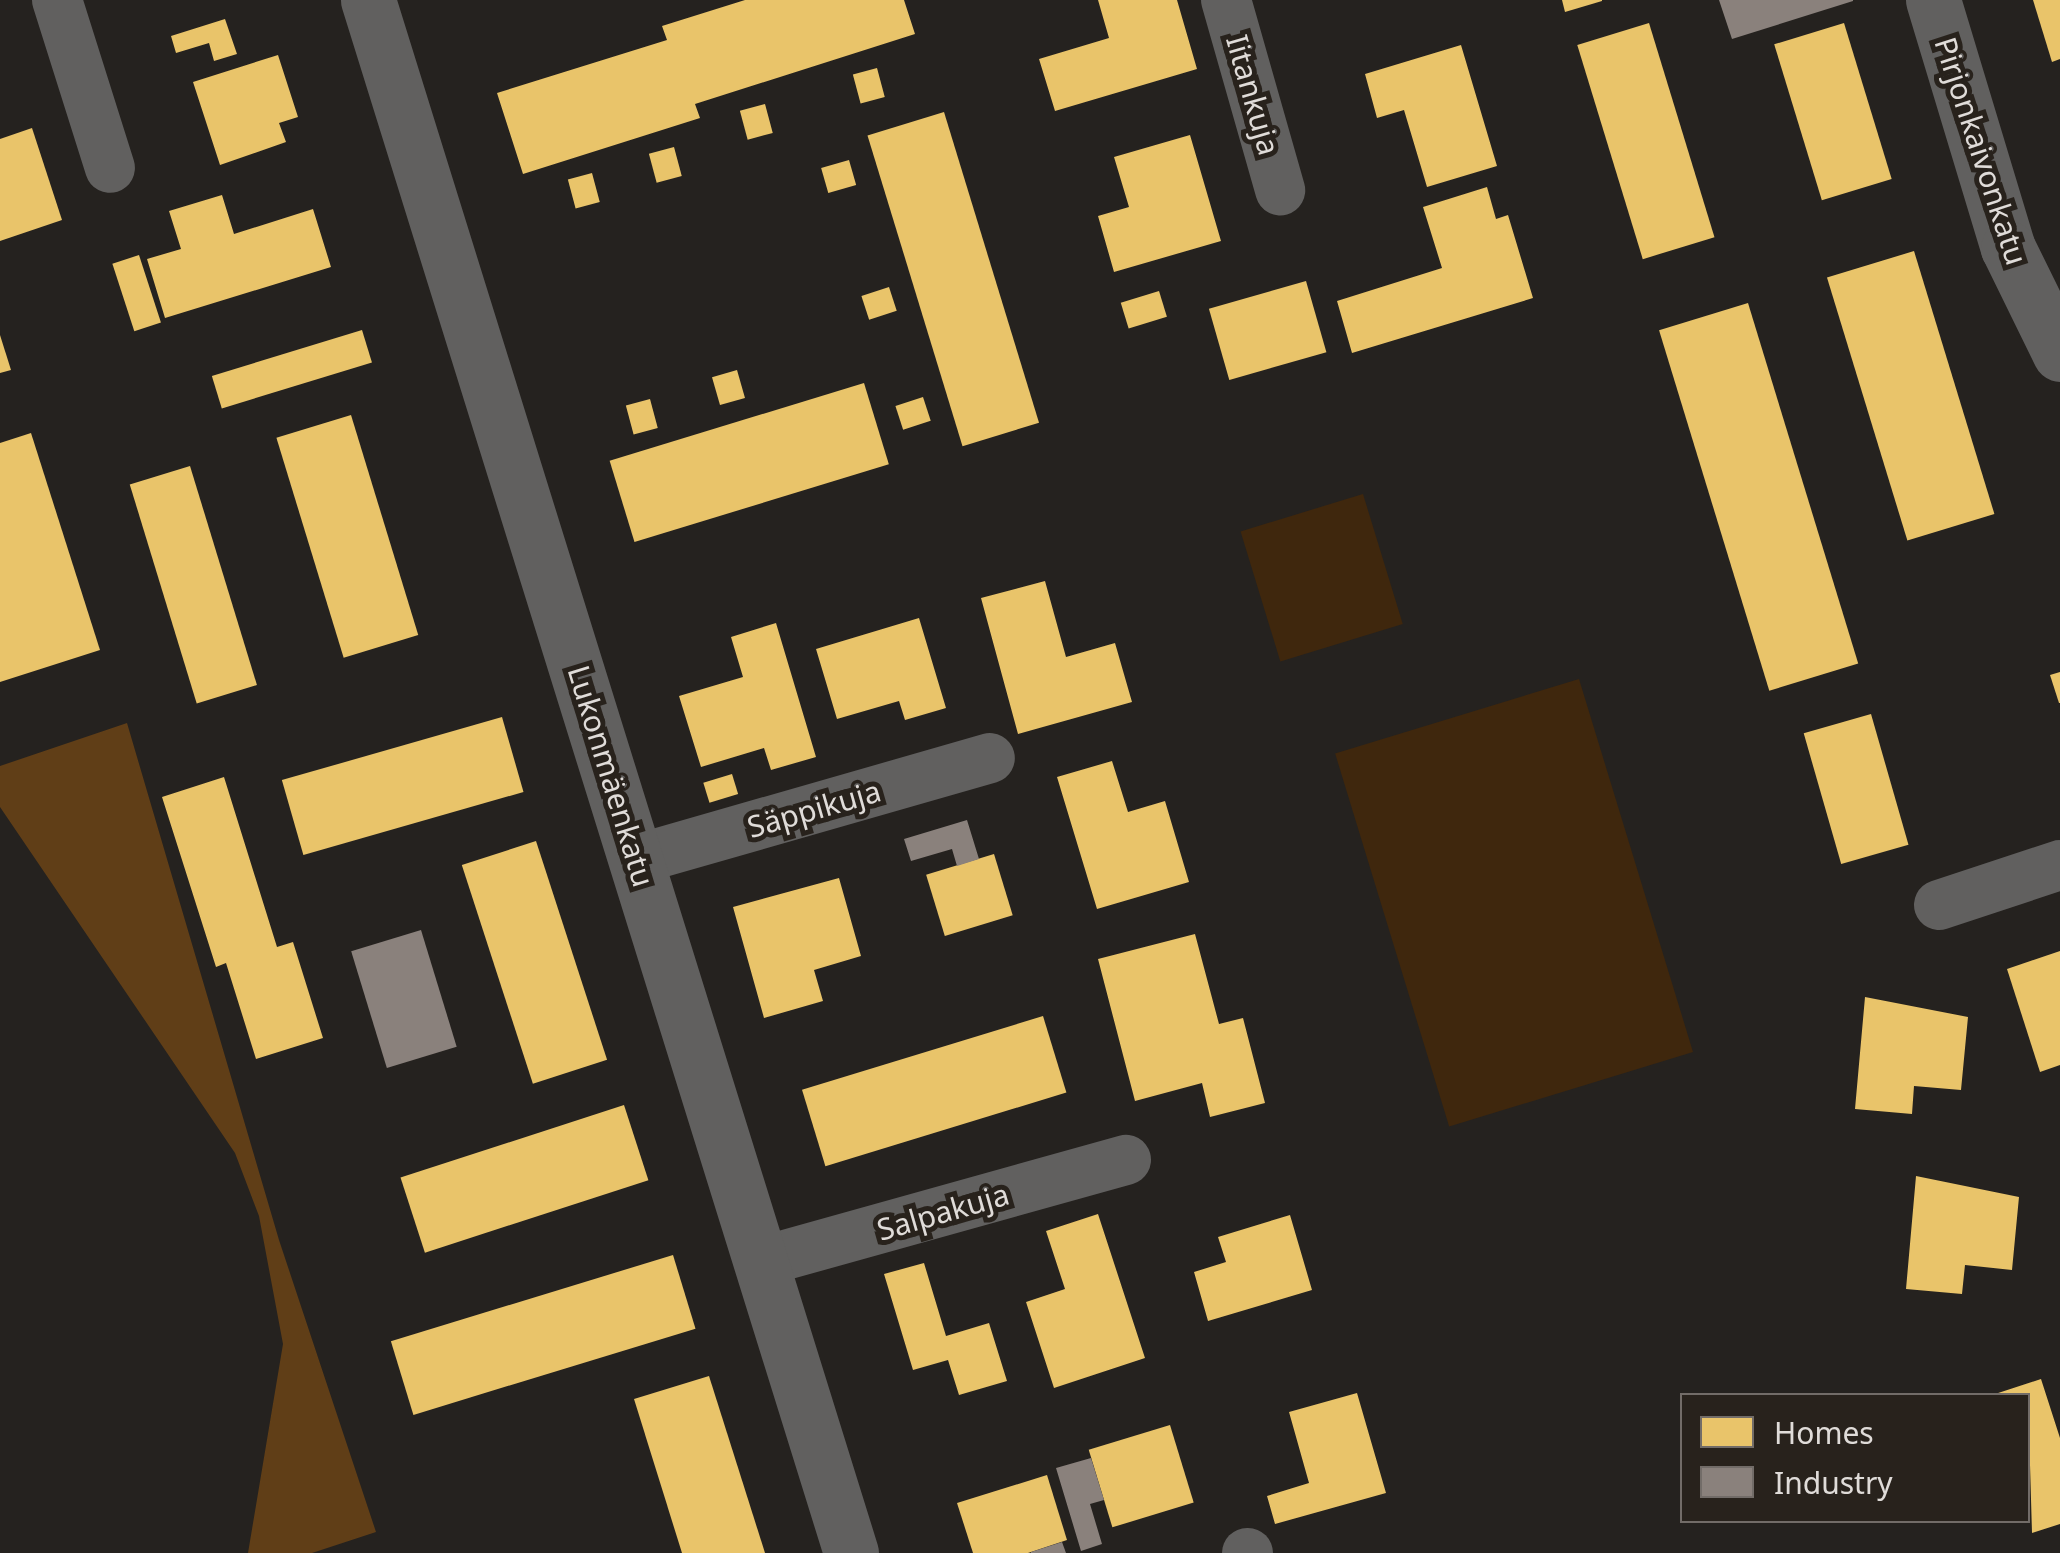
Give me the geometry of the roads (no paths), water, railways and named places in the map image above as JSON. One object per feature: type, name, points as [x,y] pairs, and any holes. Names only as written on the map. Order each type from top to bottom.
[{"type":"street","points":[[57,0],[110,168]]},
{"type":"street","name":"Lukonmäenkatu","points":[[368,0],[851,1553]]},
{"type":"street","name":"Iitankuja","points":[[1226,0],[1280,190]]},
{"type":"street","name":"Pirjonkaivonkatu","points":[[1932,0],[2008,248],[2060,354]]},
{"type":"street","name":"Säppikuja","points":[[638,859],[990,758]]},
{"type":"street","points":[[1939,904],[2060,865]]},
{"type":"street","name":"Salpakuja","points":[[760,1262],[1126,1160]]}]
